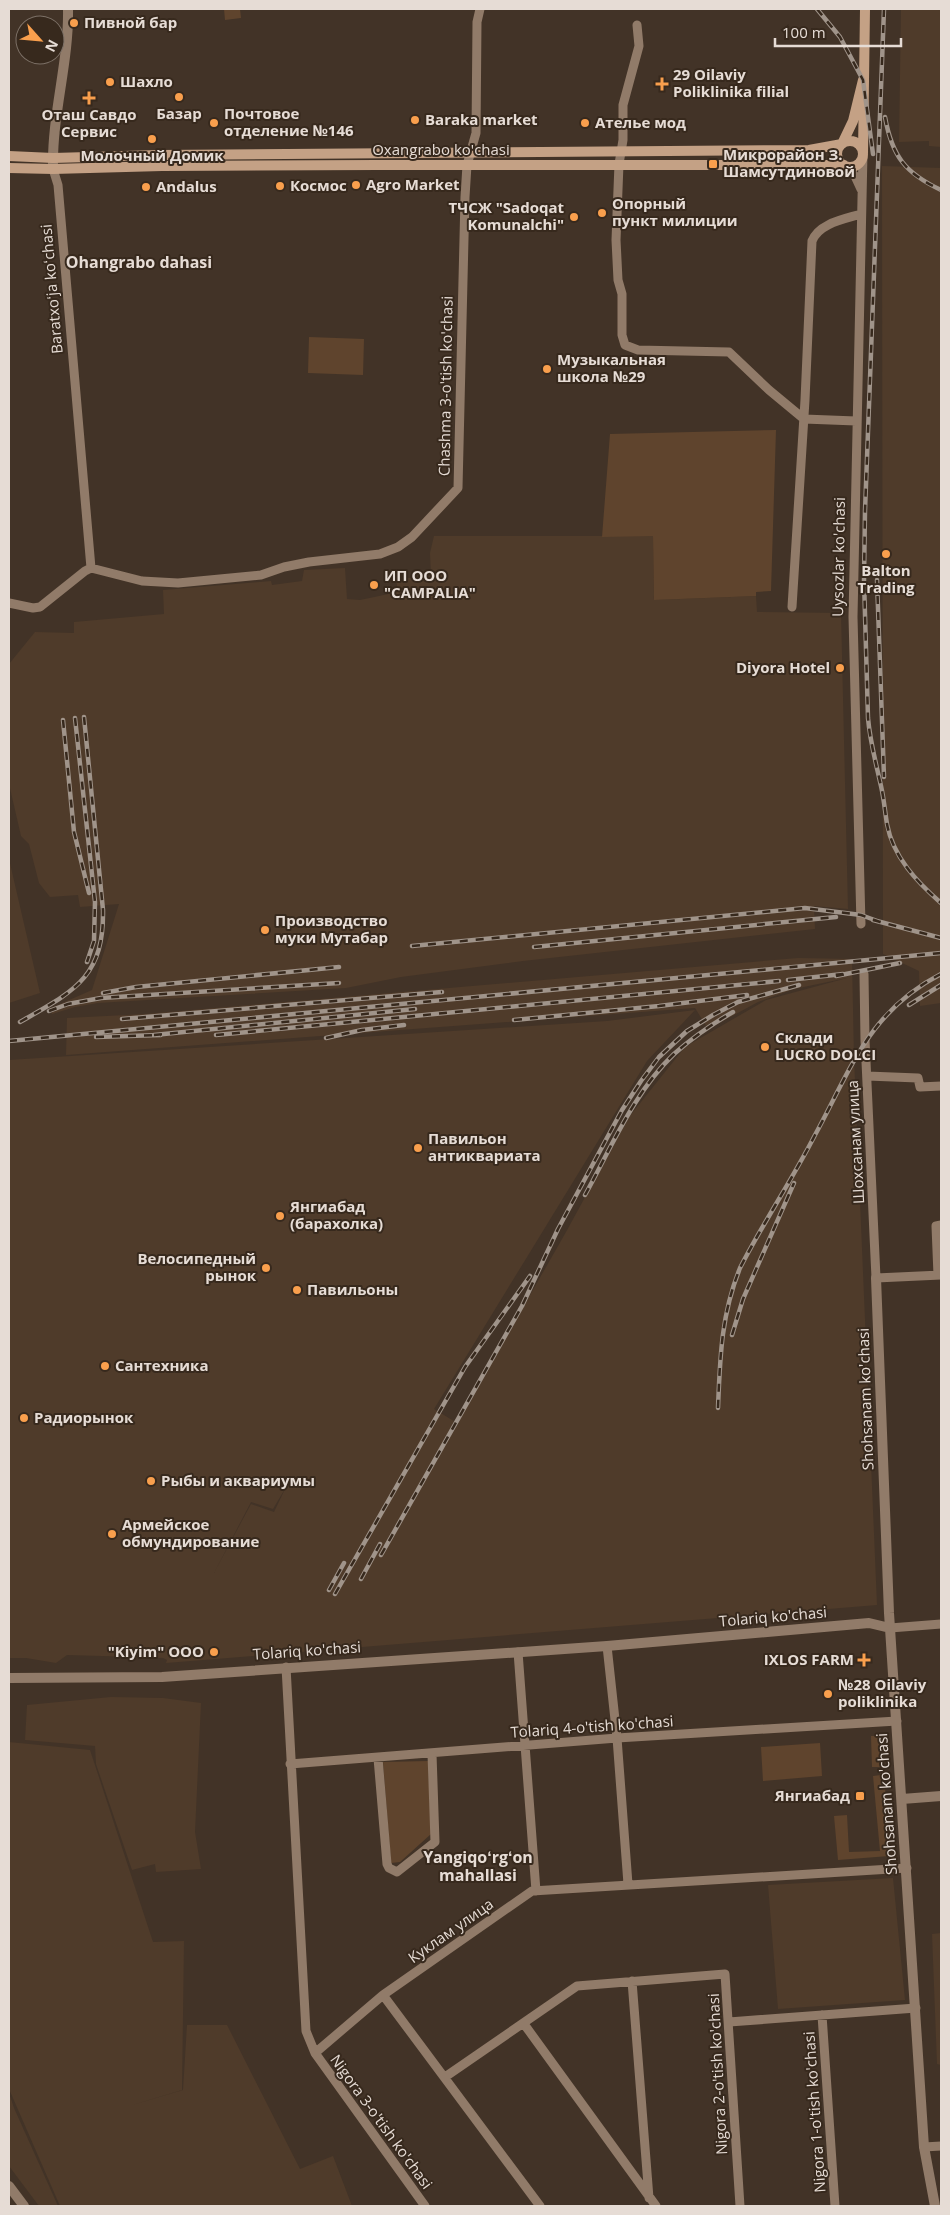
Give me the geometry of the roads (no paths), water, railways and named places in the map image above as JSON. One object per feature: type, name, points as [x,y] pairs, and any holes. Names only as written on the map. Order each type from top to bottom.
[{"type":"main road","name":"Uysozlar ko'chasi","points":[[863,154],[865,9]]},
{"type":"main road","name":"Uysozlar ko'chasi","points":[[842,144],[853,121],[863,80]]},
{"type":"main road","points":[[820,148],[837,138],[853,121]]},
{"type":"main road","points":[[850,141],[857,143],[863,154],[856,165],[844,165],[837,155],[842,144],[850,141]]},
{"type":"main road","name":"Oxangrabo ko'chasi","points":[[9,156],[53,158],[169,155],[621,153],[809,150],[842,144]]},
{"type":"main road","name":"Oxangrabo ko'chasi","points":[[9,168],[53,170],[170,166],[844,165]]},
{"type":"street","name":"Baratxoʻja koʻchasi","points":[[68,9],[67,43],[56,127],[52,143],[53,170],[58,185],[91,568]]},
{"type":"street","name":"Chashma 3-o'tish ko'chasi","points":[[91,568],[142,580],[178,583],[261,576],[284,567],[309,562],[380,554],[398,547],[412,537],[458,488],[467,165],[476,133],[477,22],[480,9]]},
{"type":"street","points":[[637,25],[639,46],[623,105],[621,153],[618,164],[616,240],[618,280],[622,294],[622,335],[625,345],[638,350],[729,352],[769,390],[804,419],[856,421]]},
{"type":"street","name":"Uysozlar ko'chasi","points":[[861,924],[853,617],[863,154]]},
{"type":"street","points":[[169,155],[170,166]]},
{"type":"street","points":[[844,165],[855,176],[862,191]]},
{"type":"street","points":[[792,607],[804,419],[812,241],[815,234],[828,224],[862,214]]},
{"type":"street","points":[[9,603],[33,608],[40,607],[84,571],[91,568]]},
{"type":"street","name":"Шохсанам улица","points":[[864,974],[866,1076],[876,1278]]},
{"type":"street","points":[[866,1076],[918,1078],[920,1087],[941,1086]]},
{"type":"street","points":[[876,1278],[939,1275],[936,1226],[941,1226]]},
{"type":"street","name":"Shohsanam ko'chasi","points":[[876,1278],[890,1628],[896,1721],[924,2147],[936,2206]]},
{"type":"street","name":"Tolariq ko'chasi","points":[[9,1678],[162,1677],[607,1646],[870,1624],[890,1628],[941,1624]]},
{"type":"street","points":[[607,1646],[617,1738],[628,1884]]},
{"type":"street","points":[[518,1652],[536,1891],[907,1868]]},
{"type":"street","points":[[286,1667],[306,2031],[315,2053]]},
{"type":"street","name":"Tolariq 4-o'tish ko'chasi","points":[[290,1764],[617,1738],[896,1721]]},
{"type":"street","points":[[378,1758],[387,1864],[389,1868],[397,1872],[436,1842],[432,1754]]},
{"type":"street","points":[[902,1799],[941,1796]]},
{"type":"street","name":"Куклам улица","points":[[315,2053],[383,1995],[532,1891],[536,1891]]},
{"type":"street","name":"Nigora 2-o'tish ko'chasi","points":[[445,2077],[578,1986],[725,1974],[740,2206]]},
{"type":"street","points":[[632,1981],[649,2198]]},
{"type":"street","points":[[383,1995],[540,2206]]},
{"type":"street","name":"Nigora 1-o'tish ko'chasi","points":[[729,2022],[916,2008]]},
{"type":"street","name":"Nigora 1-o'tish ko'chasi","points":[[822,2015],[835,2206]]},
{"type":"street","points":[[524,2024],[656,2206]]},
{"type":"street","name":"Nigora 3-o'tish ko'chasi","points":[[315,2053],[425,2206]]},
{"type":"street","points":[[924,2147],[941,2146]]},
{"type":"street","points":[[9,2186],[24,2206]]},
{"type":"railway","points":[[817,9],[840,37],[863,80],[873,154]]},
{"type":"railway","points":[[884,9],[865,511],[864,580],[868,718],[890,836],[907,868],[941,903]]},
{"type":"railway","points":[[885,117],[896,153],[902,162],[918,177],[941,190]]},
{"type":"railway","points":[[877,580],[884,777]]},
{"type":"railway","points":[[20,1022],[56,1001],[82,980],[98,952],[102,933],[103,910],[84,717]]},
{"type":"railway","points":[[75,718],[95,902],[94,941],[87,962]]},
{"type":"railway","points":[[63,720],[74,832],[89,893]]},
{"type":"railway","points":[[412,946],[805,908],[861,915],[880,922]]},
{"type":"railway","points":[[534,947],[836,917]]},
{"type":"railway","points":[[873,920],[941,938]]},
{"type":"railway","points":[[9,1041],[941,953]]},
{"type":"railway","points":[[836,976],[900,963]]},
{"type":"railway","points":[[103,993],[136,987],[339,967]]},
{"type":"railway","points":[[788,980],[843,974]]},
{"type":"railway","points":[[718,1408],[725,1320],[740,1268],[806,1152],[864,1044],[896,1005],[916,989],[941,974]]},
{"type":"railway","points":[[216,1035],[779,981]]},
{"type":"railway","points":[[49,1011],[68,1004],[101,998],[339,983]]},
{"type":"railway","points":[[381,1555],[522,1306],[558,1229],[622,1110],[641,1081],[659,1057],[687,1031],[713,1015],[738,1002],[799,985]]},
{"type":"railway","points":[[909,1005],[941,985]]},
{"type":"railway","points":[[122,1019],[442,992]]},
{"type":"railway","points":[[514,1020],[659,1006],[747,995]]},
{"type":"railway","points":[[154,1035],[415,1009]]},
{"type":"railway","points":[[585,1195],[624,1121],[647,1085],[674,1054],[688,1042],[733,1012]]},
{"type":"railway","points":[[326,1038],[362,1030],[404,1025]]},
{"type":"railway","points":[[96,1037],[161,1035]]},
{"type":"railway","points":[[732,1335],[743,1299],[794,1183]]},
{"type":"railway","points":[[335,1594],[465,1367],[530,1276]]},
{"type":"railway","points":[[361,1579],[380,1544]]},
{"type":"railway","points":[[329,1590],[344,1563]]},
{"type":"place","name":"Пивной бар","points":[[74,23]]},
{"type":"place","name":"Шахло","points":[[110,82]]},
{"type":"place","name":"29 Oilaviy Poliklinika filial","points":[[662,84]]},
{"type":"place","name":"Базар","points":[[179,97]]},
{"type":"place","name":"Оташ Савдо Сервис","points":[[89,98]]},
{"type":"place","name":"Baraka market","points":[[415,120]]},
{"type":"place","name":"Почтовое отделение №146","points":[[214,123]]},
{"type":"place","name":"Ателье мод","points":[[585,123]]},
{"type":"place","name":"Молочный Домик","points":[[152,139]]},
{"type":"place","name":"Микрорайон З. Шамсутдиновой","points":[[713,164]]},
{"type":"place","name":"Agro Market","points":[[356,185]]},
{"type":"place","name":"Космос","points":[[280,186]]},
{"type":"place","name":"Andalus","points":[[146,187]]},
{"type":"place","name":"Опорный пункт милиции","points":[[602,213]]},
{"type":"place","name":"ТЧСЖ \"Sadoqat Komunalchi\"","points":[[574,217]]},
{"type":"place","name":"Музыкальная школа №29","points":[[547,369]]},
{"type":"place","name":"Balton Trading","points":[[886,554]]},
{"type":"place","name":"ИП ООО \"CAMPALIA\"","points":[[374,585]]},
{"type":"place","name":"Diyora Hotel","points":[[840,668]]},
{"type":"place","name":"Производство муки Мутабар","points":[[265,930]]},
{"type":"place","name":"Склади LUCRO DOLCI","points":[[765,1047]]},
{"type":"place","name":"Павильон антиквариата","points":[[418,1148]]},
{"type":"place","name":"Янгиабад (барахолка)","points":[[280,1216]]},
{"type":"place","name":"Велосипедный рынок","points":[[266,1268]]},
{"type":"place","name":"Павильоны","points":[[297,1290]]},
{"type":"place","name":"Сантехника","points":[[105,1366]]},
{"type":"place","name":"Радиорынок","points":[[24,1418]]},
{"type":"place","name":"Рыбы и аквариумы","points":[[151,1481]]},
{"type":"place","name":"Армейское обмундирование","points":[[112,1534]]},
{"type":"place","name":"\"Kiyim\" ООО","points":[[214,1652]]},
{"type":"place","name":"IXLOS FARM","points":[[864,1660]]},
{"type":"place","name":"№28 Oilaviy poliklinika","points":[[828,1694]]},
{"type":"place","name":"Янгиабад","points":[[860,1796]]},
{"type":"district","name":"Ohangrabo dahasi","points":[[139,262]]},
{"type":"district","name":"Yangiqoʻrgʻon mahallasi","points":[[478,1866]]}]
